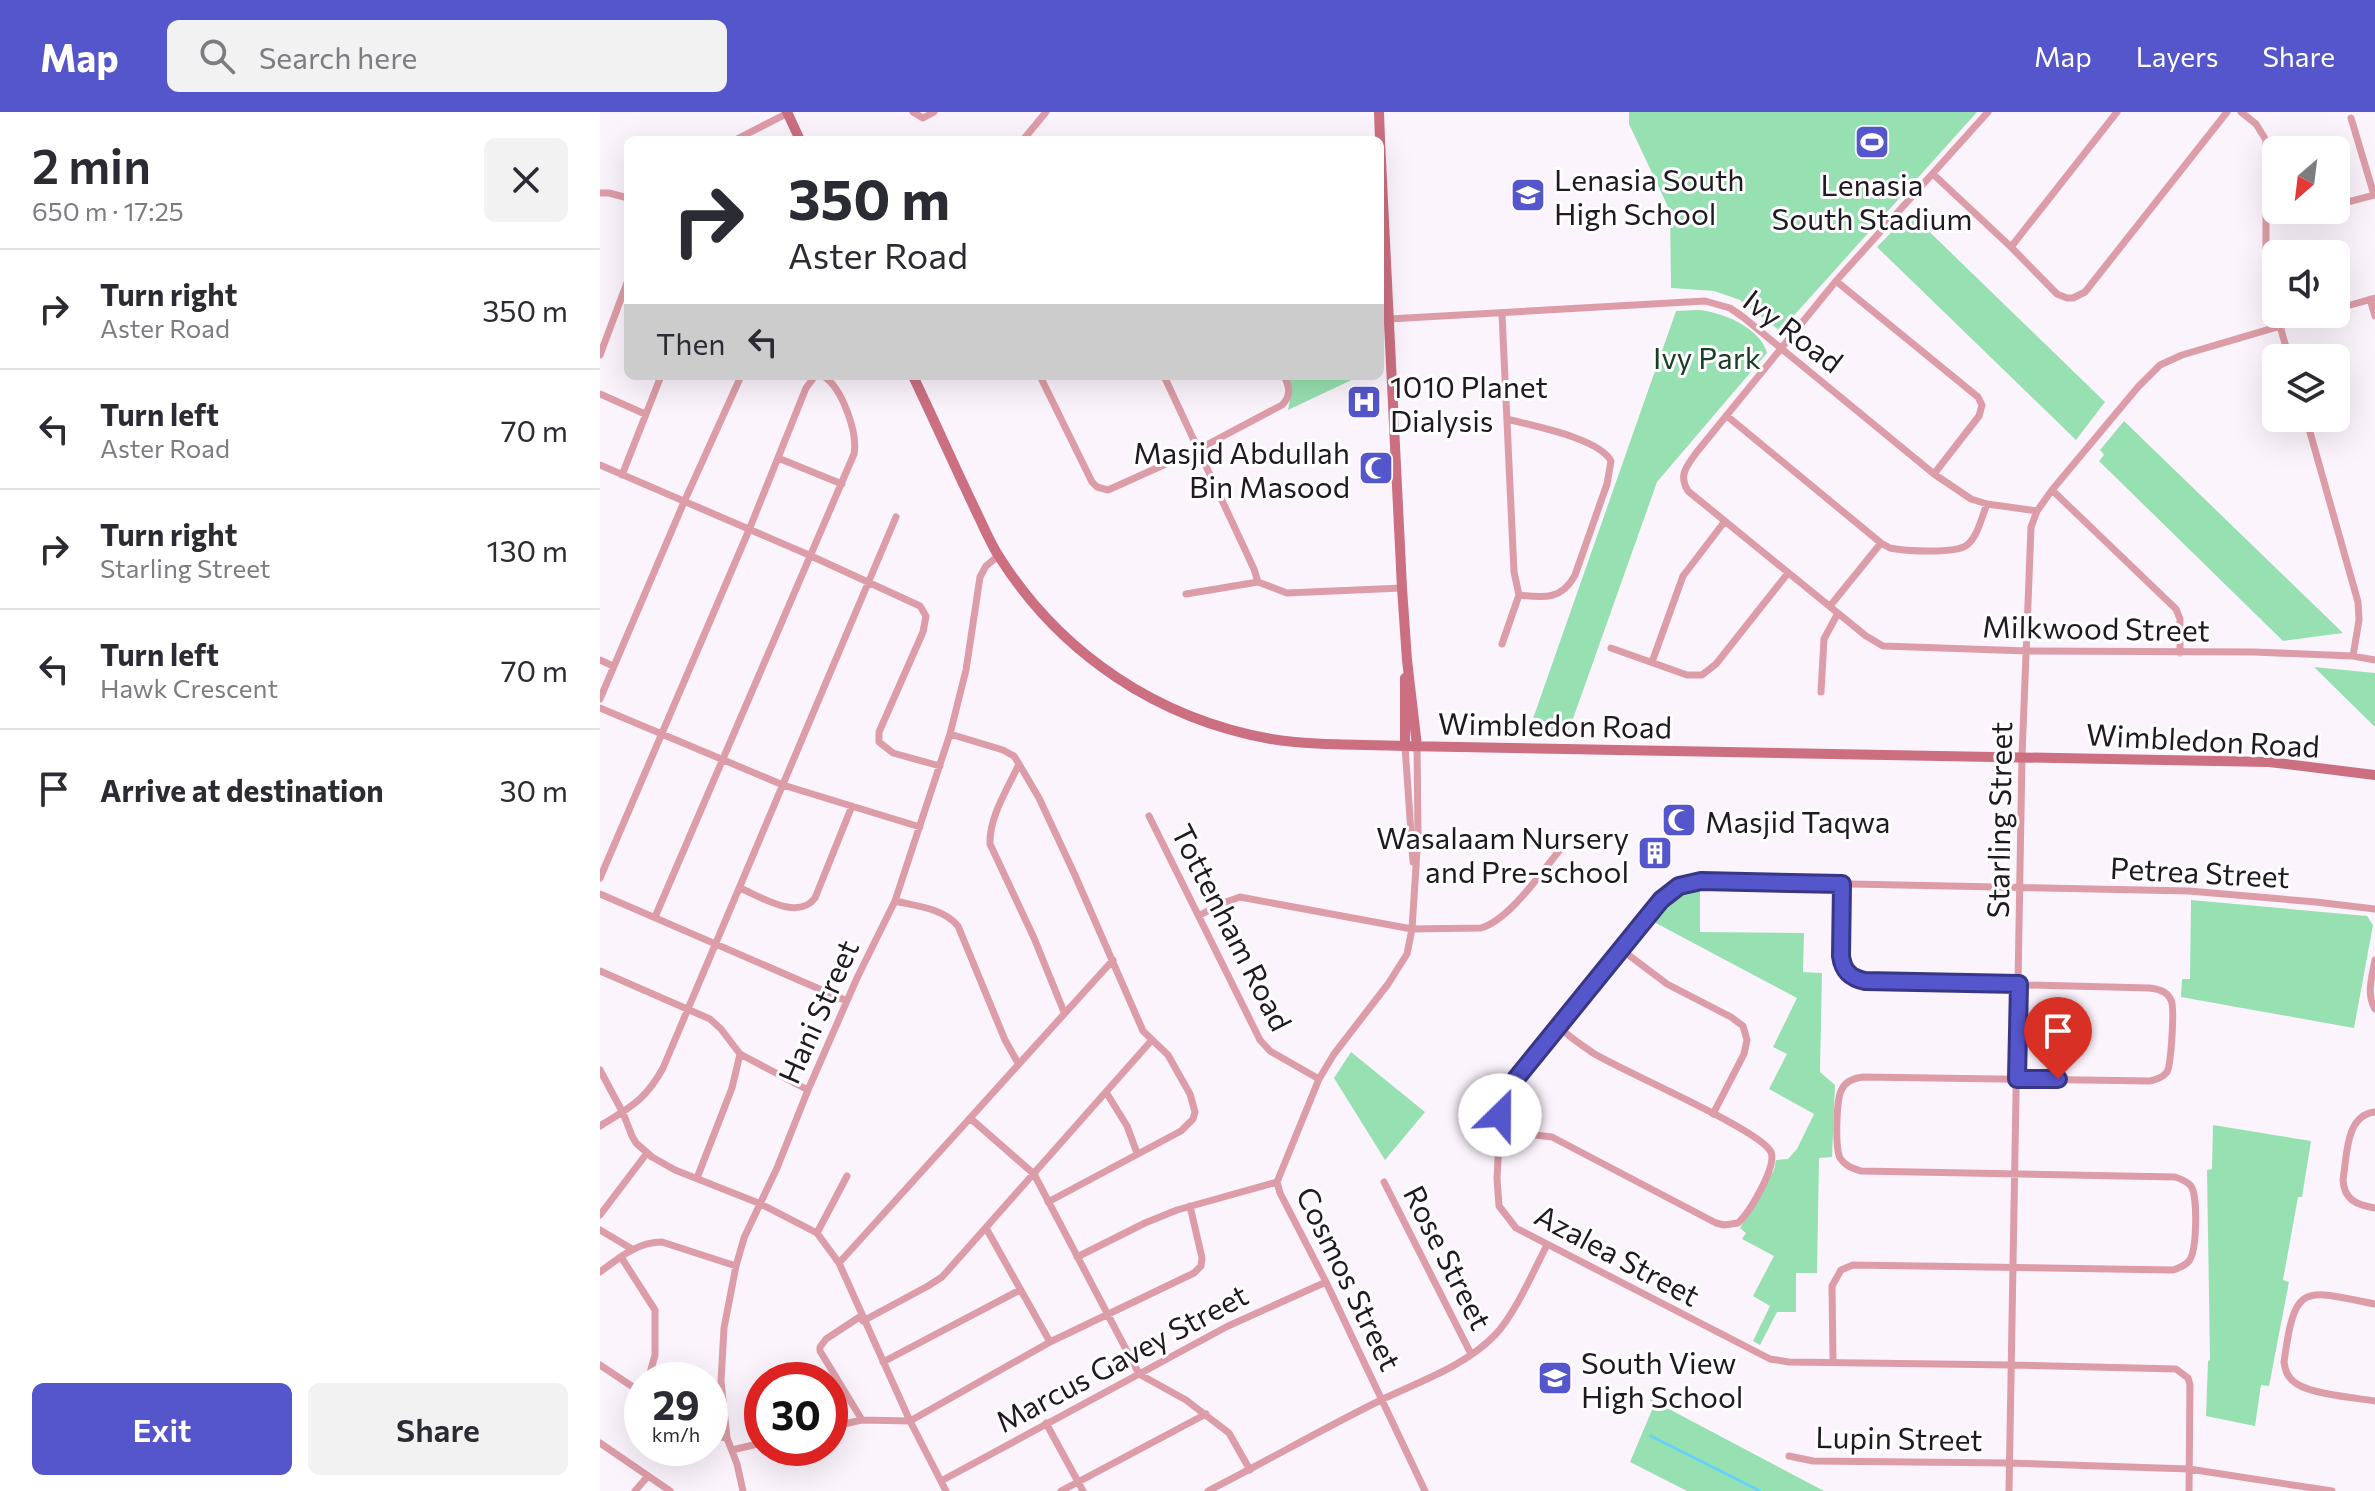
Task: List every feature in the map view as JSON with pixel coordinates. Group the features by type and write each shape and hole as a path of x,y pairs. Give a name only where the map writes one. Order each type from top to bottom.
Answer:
{"street":[{"path":"913,112 923,118 934,112"},
{"path":"1026,136 1045,112"},
{"path":"1379,112 1380,136"},
{"path":"1987,504 1970,542 1959,549 1897,549 1881,543 1727,416 1836,281 1988,112"},
{"path":"2011,247 2117,112"},
{"path":"1933,174 2057,294 2067,298 2080,296 2227,112"},
{"path":"2241,112 2256,124 2264,136"},
{"path":"743,136 788,113 798,136"},
{"path":"2350,201 2374,195 2351,118"},
{"path":"600,193 624,197"},
{"path":"1384,235 1407,660 1405,746"},
{"path":"1836,281 1978,397 1982,405 1979,416 1934,474"},
{"path":"600,355 624,292"},
{"path":"2350,305 2372,298 2375,316"},
{"name":"Ivy Road","path":"1389,319 1705,301 1730,308 1960,492 1987,504 2037,511"},
{"path":"1502,314 1514,572 1519,595 1502,644"},
{"name":"Starling Street","path":"2009,1491 2022,756 2030,537 2037,511 2052,490 2160,365 2182,355 2269,328"},
{"path":"622,475 659,380"},
{"path":"600,699 739,380"},
{"path":"600,878 812,380"},
{"path":"655,917 854,454 855,437 835,384 829,380"},
{"name":"Wimbledon Road","path":"915,380 998,556 1038,608 1074,645 1110,674 1155,701 1212,724 1294,742 2269,762 2375,775"},
{"path":"1042,380 1092,482 1108,490 1197,450 1282,405 1289,395 1286,380"},
{"path":"1166,380 1258,582"},
{"path":"600,394 645,414"},
{"name":"Milkwood Street","path":"1727,416 1687,466 1682,479 1688,491 1866,636 1883,646 2028,651 2254,652 2353,656 2375,660"},
{"path":"1507,419 1588,442 1603,450 1611,461 1607,484 1568,587 1557,595 1519,595"},
{"path":"2310,432 2358,602 2359,620 2353,656"},
{"path":"778,458 842,484"},
{"path":"600,465 870,582 914,602 924,610 923,632 879,732 879,742 893,753 940,766"},
{"path":"2052,490 2176,609 2180,619 2180,653"},
{"path":"600,1126 640,1101 658,1077 896,517"},
{"path":"1652,662 1683,576 1725,521"},
{"path":"1830,606 1881,543"},
{"name":"Hani Street","path":"721,1362 736,1266 744,1238 847,1001 895,901 950,734 966,670 980,577 986,566 998,556"},
{"path":"1611,648 1687,675 1708,672 1788,573"},
{"path":"1186,594 1258,582 1287,593 1402,588"},
{"path":"1821,692 1824,639 1838,613"},
{"path":"600,660 613,666"},
{"path":"1407,660 1417,746"},
{"path":"600,708 783,785 920,827"},
{"path":"950,734 1014,756 1039,798 1139,1022 1151,1041 1168,1055 1190,1094 1195,1112 1193,1119 1181,1131 1048,1202"},
{"name":"Cosmos Street","path":"1405,746 1415,872"},
{"name":"Cosmos Street","path":"1417,746 1418,835 1412,929 1403,963 1334,1054 1319,1079 1277,1182 1425,1491"},
{"path":"1019,764 998,811 990,844 1064,1012"},
{"path":"740,888 790,908 805,908 815,898 852,806"},
{"name":"Tottenham Road","path":"1149,816 1264,1047 1319,1079"},
{"path":"1200,915 1240,897 1412,929 1481,928 1492,925 1504,915 1559,851"},
{"name":"Azalea Street","path":"2021,887 1701,881 1686,883 1669,892 1508,1089 1501,1107 1499,1131 1499,1206 1516,1228 1761,1356 1789,1362 2170,1369 2182,1373 2190,1385 2189,1469"},
{"path":"1833,1362 1832,1286 1841,1270 1853,1265 2173,1270 2182,1267 2192,1256 2195,1208 2193,1189 2189,1183 2175,1177 1861,1171 1845,1164 1838,1154 1837,1145 1839,1095 1845,1084 1855,1078 2150,1081 2166,1073 2170,1061 2173,1006 2167,994 2157,989 1856,979 1845,971 1842,964 1842,884"},
{"name":"Petrea Street","path":"2021,887 2189,891 2375,909"},
{"path":"600,894 847,1001"},
{"path":"895,901 939,912 958,926 997,1023 1018,1063"},
{"path":"1622,950 1667,984 1743,1026 1747,1040 1744,1054 1713,1114"},
{"path":"839,1263 1113,960"},
{"path":"2375,960 2369,991 2375,1009"},
{"path":"600,971 716,1023 740,1054 808,1090"},
{"path":"1499,1131 1552,1137 1716,1223 1738,1223 1748,1211 1768,1175 1772,1159 1768,1148 1713,1114 1593,1053 1558,1027"},
{"path":"862,1420 820,1351 826,1339 935,1282 1151,1041"},
{"path":"697,1178 734,1080 740,1054"},
{"path":"600,1070 602,1080 623,1113 636,1143 647,1153 661,1163 761,1204 817,1233 839,1263 910,1421 946,1491"},
{"path":"1106,1092 1127,1126 1137,1153"},
{"path":"2375,1112 2362,1116 2352,1127 2343,1180 2343,1188 2349,1198 2363,1206 2375,1208"},
{"path":"970,1118 1034,1174 1139,1374 1173,1392 1229,1433 1250,1470"},
{"path":"600,1215 647,1153"},
{"path":"817,1233 847,1176"},
{"path":"1077,1257 1145,1223 1190,1206 1277,1182"},
{"name":"Rose Street","path":"1384,1182 1471,1354"},
{"path":"848,1423 862,1420 910,1421 1050,1342 1198,1270 1202,1258 1190,1206"},
{"path":"986,1228 1050,1342"},
{"path":"600,1230 632,1249"},
{"path":"600,1272 632,1249 646,1243 662,1242 736,1266"},
{"path":"1208,1491 1457,1364 1471,1354 1502,1327 1547,1245"},
{"path":"621,1257 655,1310 653,1362"},
{"name":"Marcus Gavey Street","path":"941,1481 1253,1313 1326,1282"},
{"path":"883,1362 1020,1290"},
{"path":"2375,1304 2320,1293 2304,1297 2296,1305 2284,1362 2289,1378 2302,1387 2375,1401"},
{"path":"600,1365 624,1381"},
{"path":"1061,1491 1206,1414"},
{"path":"1046,1423 1083,1491"},
{"name":"Hani Street","path":"728,1440 743,1491"},
{"path":"600,1443 670,1491"},
{"path":"732,1450 744,1447"},
{"name":"Lupin Street","path":"1789,1456 1813,1461 2010,1463"},
{"path":"2010,1463 2189,1469 2332,1491"},
{"path":"2189,1469 2189,1491"},
{"path":"635,1491 648,1476"}],"green space":[{"path":"1629,112 1977,112 1780,331 1740,300 1714,291 1671,288 1670,211 1629,124"},
{"path":"1910,213 2105,402 2076,440 1877,247"},
{"name":"Ivy Park","path":"1697,310 1739,322 1757,336 1767,353 1657,482 1569,730 1529,730 1676,311"},
{"path":"1289,380 1352,380 1288,410 1292,389"},
{"path":"2124,421 2343,633 2283,641 2099,461 2104,455 2100,450"},
{"path":"2314,667 2375,673 2375,727"},
{"path":"1700,886 1700,932 1804,933 1803,972 1822,973 1820,1072 1835,1085 1832,1157 1819,1158 1817,1273 1796,1273 1796,1312 1777,1312 1760,1345 1753,1341 1770,1306 1753,1296 1774,1256 1742,1239 1746,1233 1740,1228 1774,1170 1776,1160 1788,1159 1797,1149 1814,1114 1769,1089 1787,1054 1773,1047 1797,998 1652,921 1672,898 1684,890"},
{"path":"2191,900 2367,916 2373,925 2354,1028 2181,997 2182,979 2190,979"},
{"path":"1351,1052 1425,1112 1385,1160 1334,1078"},
{"path":"2213,1125 2311,1141 2283,1280 2289,1282 2269,1386 2261,1385 2255,1426 2206,1416 2210,1360 2207,1170 2212,1169"},
{"path":"1650,1399 1824,1491 1687,1491 1630,1462 1652,1410"}],"waterway":[{"path":"1651,1436 1760,1491"}],"place":[{"name":"Lenasia South Stadium","path":"1872,142"},
{"name":"Lenasia South High School","path":"1528,195"},
{"name":"1010 Planet Dialysis","path":"1364,402"},
{"name":"Masjid Abdullah Bin Masood","path":"1376,468"},
{"name":"Masjid Taqwa","path":"1679,820"},
{"name":"Wasalaam Nursery and Pre-school","path":"1655,853"},
{"name":"South View High School","path":"1555,1378"}],"route":[{"path":"1500,1115 1508,1089 1661,900 1679,886 1701,881 1842,884 1841,956 1845,971 1850,976 1865,981 2019,984 2017,1079 2058,1079"}]}
